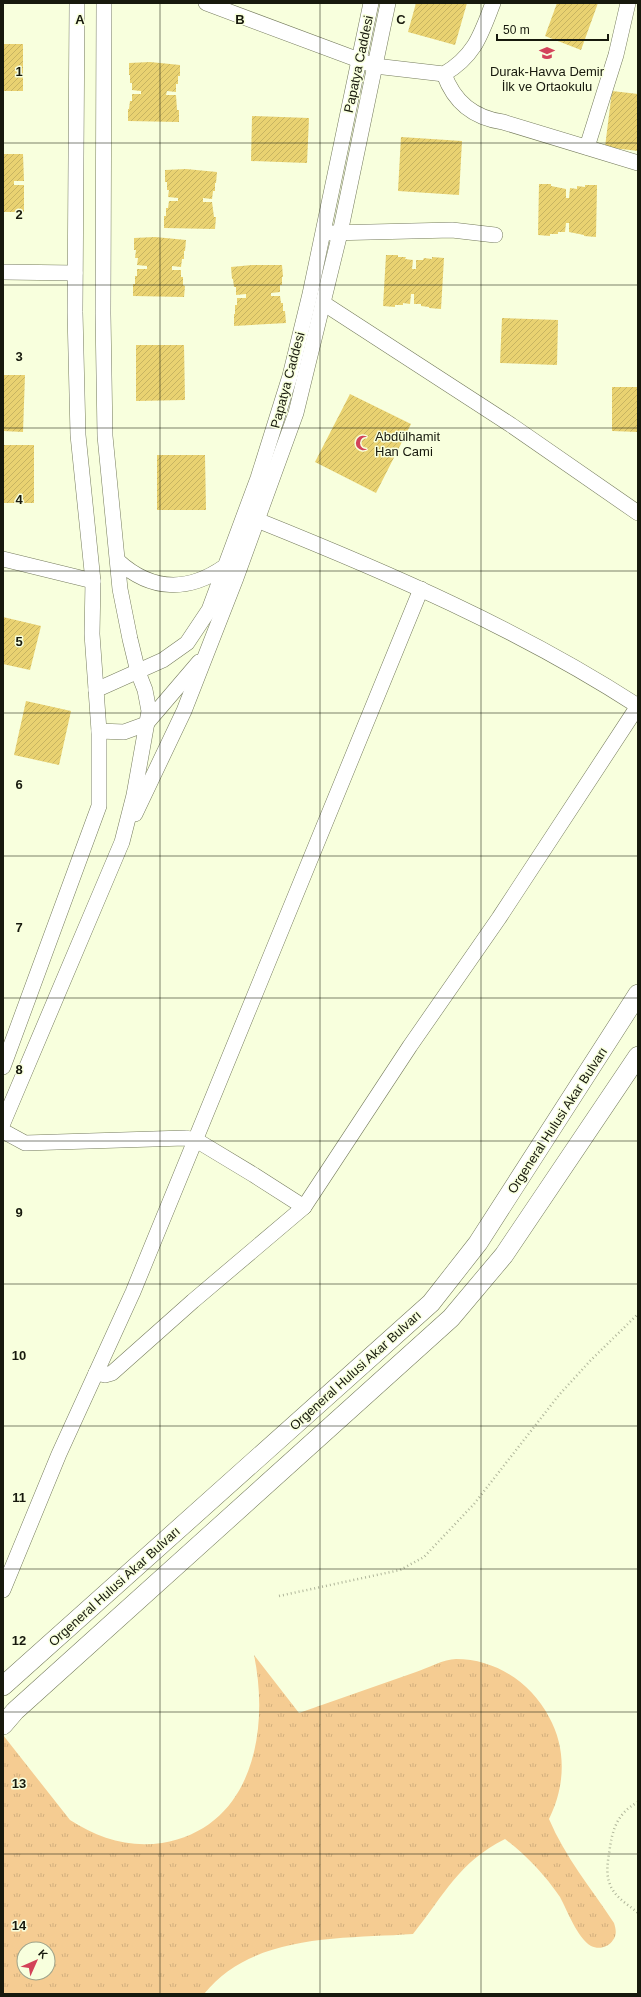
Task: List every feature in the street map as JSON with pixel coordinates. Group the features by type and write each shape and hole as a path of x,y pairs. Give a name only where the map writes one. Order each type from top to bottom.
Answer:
{"main road":[{"name":"Orgeneral Hulusi Akar Bulvarı","path":"3,1686 431,1303 478,1243 638,994"},
{"name":"Orgeneral Hulusi Akar Bulvarı","path":"3,1725 15,1711 451,1318 504,1255 638,1056"}],"street":[{"path":"3,1067 99,806 100,731 92,634 93,581 78,435 75,273 77,3"},
{"path":"3,1123 122,842 134,795 149,711 145,690 138,672 120,589 105,436 103,264 104,3"},
{"path":"206,3 375,66 444,74 464,60 474,47 493,3"},
{"name":"Papatya Caddesi","path":"96,690 163,660 187,643 208,610 275,427 290,376 323,232 371,3"},
{"name":"Papatya Caddesi","path":"122,842 174,734 207,653 296,413 340,233 388,3"},
{"path":"587,147 616,55 628,3"},
{"path":"444,74 453,93 464,105 476,114 489,120 638,162"},
{"path":"323,232 340,233 452,230 495,235"},
{"path":"3,272 75,273"},
{"path":"323,303 511,425 638,513"},
{"path":"96,1373 105,1375 112,1373 193,1301 304,1207 410,1046 499,918 638,706 592,676 535,644 421,589 344,555 257,520"},
{"path":"3,560 93,581"},
{"path":"118,561 128,569 150,581 176,585 202,580 224,567"},
{"path":"3,1590 59,1454 133,1292 421,589"},
{"path":"100,731 124,732 146,724 207,653"},
{"path":"3,1130 26,1143 185,1138 196,1140 254,1174 304,1207"}],"path":[{"path":"279,1596 400,1570 424,1557 474,1504 559,1395 590,1361 638,1314"},
{"path":"638,1802 625,1811 614,1825 611,1833 606,1870 608,1879 616,1894 638,1913"}],"green space":[{"path":"254,1655 299,1713 451,1659 471,1660 485,1663 511,1675 532,1694 541,1705 555,1729 559,1742 562,1768 558,1794 549,1819 555,1833 579,1872 614,1923 616,1932 613,1940 606,1946 600,1948 591,1946 586,1942 581,1937 560,1897 542,1873 505,1839 475,1858 453,1880 413,1934 329,1939 300,1943 273,1950 247,1960 224,1974 204,1994 3,1994 3,1735 70,1820 102,1837 125,1843 162,1843 192,1834 217,1818 235,1797 248,1772 256,1744 259,1715 258,1685"}],"building":[{"path":"416,3 467,3 455,45 408,32"},
{"path":"557,3 598,3 581,50 545,36"},
{"path":"3,44 23,44 23,91 3,91"},
{"path":"150,62 180,65 180,76 178,76 178,84 176,84 176,92 167,91 166,95 176,95 177,110 179,110 179,122 128,121 128,109 130,101 132,101 132,94 141,94 141,91 132,90 132,83 130,83 129,75 129,63"},
{"path":"612,91 638,94 638,151 605,147"},
{"path":"252,116 309,118 307,163 251,161"},
{"path":"401,137 462,141 459,195 398,191"},
{"path":"3,154 23,154 24,181 14,181 14,185 24,185 24,212 3,212"},
{"path":"186,169 217,172 215,191 213,191 212,199 203,198 203,202 212,202 214,217 216,217 215,229 164,228 164,216 166,216 166,208 168,208 169,201 178,201 178,198 168,197 169,190 167,190 167,182 165,182 165,170"},
{"path":"539,184 551,184 551,186 566,189 566,198 569,198 570,188 577,189 577,186 585,187 585,185 597,185 596,237 584,236 569,232 569,223 566,223 565,232 550,234 550,236 538,235"},
{"path":"155,237 186,240 184,259 182,259 181,267 172,266 172,270 181,270 183,285 185,286 184,297 133,296 133,284 135,284 137,269 147,269 147,266 137,265 138,258 135,258 136,250 134,250 134,238"},
{"path":"386,255 398,255 398,257 406,257 405,259 413,260 412,269 416,269 416,260 423,260 424,258 432,259 432,257 444,258 441,309 421,306 421,304 414,304 414,294 411,294 410,304 403,303 403,305 395,305 395,307 383,306"},
{"path":"282,265 283,277 282,285 280,285 280,292 271,293 271,296 280,296 281,303 283,303 283,311 285,311 286,323 234,326 234,314 235,305 237,305 237,298 246,298 246,294 236,295 236,287 234,287 232,279 231,267"},
{"path":"502,318 558,320 557,365 500,363"},
{"path":"136,345 184,345 185,400 136,401"},
{"path":"3,375 25,375 23,432 3,431"},
{"path":"612,387 638,387 638,432 612,431"},
{"name":"Abdülhamit Han Cami","path":"350,394 411,424 376,493 315,462"},
{"path":"3,445 34,445 34,503 3,503"},
{"path":"157,455 205,455 206,510 157,510"},
{"path":"3,617 41,626 30,670 3,664"},
{"path":"26,701 71,711 59,765 14,755"}],"place":[{"name":"Durak-Havva Demir İlk ve Ortaokulu","path":"547,53"},
{"name":"Abdülhamit Han Cami","path":"363,443"}]}
